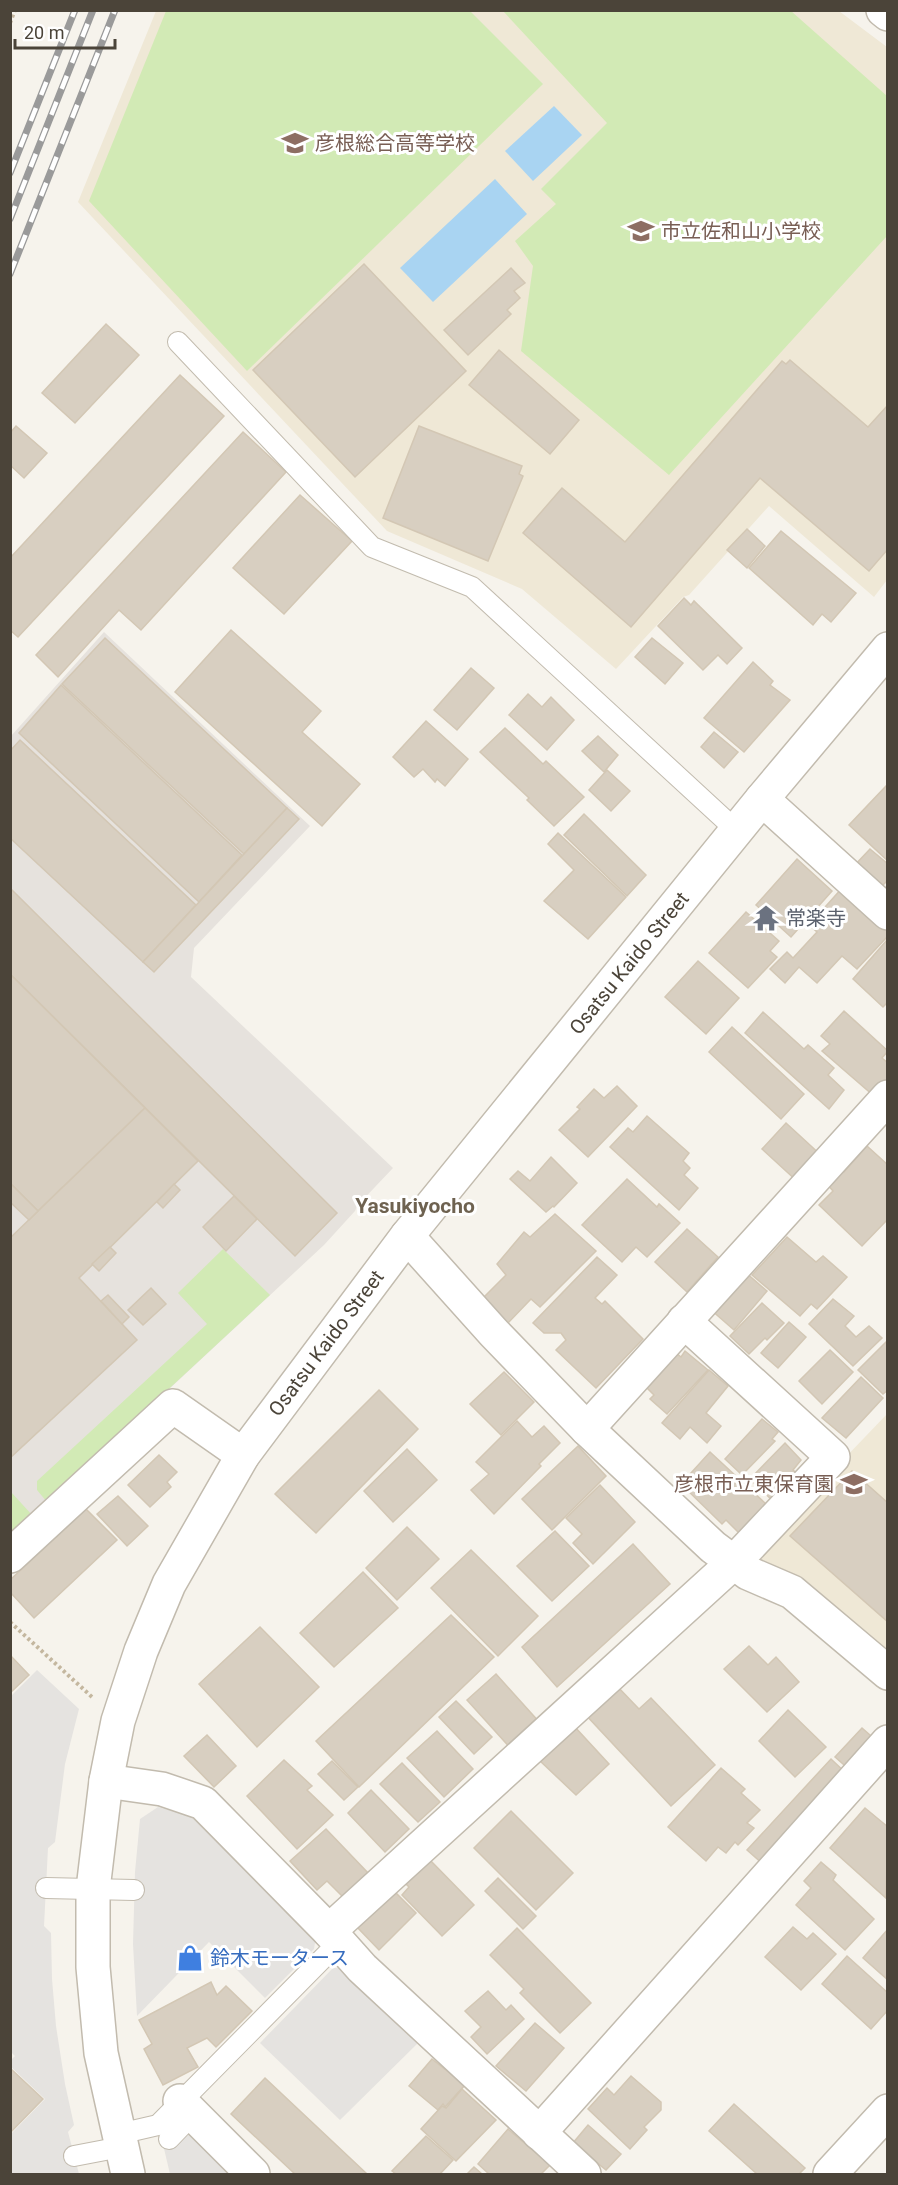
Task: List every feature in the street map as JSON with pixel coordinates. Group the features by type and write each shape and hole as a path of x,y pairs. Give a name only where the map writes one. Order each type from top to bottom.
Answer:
{"street":[{"path":"883,10 887,14"},
{"name":"Osatsu Kaido Street","path":"122,2152 100,2042 93,1967 93,1888 106,1781 118,1721 141,1651 169,1584 243,1455 407,1236 762,799 888,649"},
{"path":"762,799 883,901"},
{"path":"587,1429 888,1097"},
{"path":"407,1236 494,1333 587,1429 713,1547 748,1573 792,1592 888,1673"},
{"path":"334,1937 733,1563 833,1457 684,1321"},
{"path":"10,1556 173,1406 243,1455"},
{"path":"539,2133 888,1742"},
{"path":"106,1781 162,1789 203,1803 223,1833 334,1937 362,1968 584,2175"},
{"path":"187,2108 253,2175"},
{"path":"830,2175 888,2111"}],"lane":[{"path":"178,342 372,547 472,587 737,831"},
{"path":"46,1888 134,1890"},
{"path":"170,2139 187,2108 282,2009 296,1977 334,1937"},
{"path":"74,2156 122,2152 158,2125 187,2108"}],"path":[{"path":"10,23 15,10"},
{"path":"10,1622 92,1697"}],"shaded area":[{"name":"市立佐和山小学校","path":"156,11 839,11 887,47 887,580 874,597 769,506 689,595 683,597 616,669 522,589 387,531 78,202"},
{"path":"104,632 310,826 194,948 191,977 393,1168 324,1245 11,1536 11,736"},
{"name":"彦根市立東保育園","path":"887,1414 887,1651 808,1582 752,1555"},
{"path":"37,1670 79,1709 65,1764 55,1842 48,1848 44,1926 51,1933 56,2026 74,2125 68,2132 79,2174 11,2174 10,2135 45,2099 10,2066 15,2056 10,2051 11,1696"},
{"path":"158,1807 190,1816 210,1831 317,1931 314,1949 265,1998 209,1942 137,2016 133,1944 135,1872 140,1819"},
{"path":"333,1968 346,1968 421,2040 340,2120 260,2043"},
{"path":"181,2114 240,2174 170,2174 161,2136"}],"green space":[{"name":"彦根総合高等学校","path":"166,11 470,11 543,84 247,371 89,201"},
{"path":"503,11 791,11 887,96 887,236 669,475 521,351 533,266 515,241 556,204 541,189 607,123"},
{"path":"223,1249 270,1295 47,1502 37,1490 37,1481 207,1324 178,1293"},
{"path":"11,1492 33,1516 11,1536"}],"water":[{"path":"554,106 582,135 533,181 505,151"},
{"path":"495,179 527,214 433,302 400,268"}],"building":[{"path":"364,264 466,371 355,477 253,370"},
{"path":"511,268 525,283 514,291 520,298 507,310 511,314 468,355 444,330"},
{"path":"106,324 139,355 75,423 42,393"},
{"path":"499,350 579,420 550,454 469,385"},
{"path":"790,360 868,427 888,405 888,549 869,571 760,478 631,627 523,533 562,488 625,542 782,361 786,364"},
{"path":"180,375 224,416 18,637 10,630 10,558"},
{"path":"16,426 47,453 24,478 10,465 10,433"},
{"path":"419,426 522,466 519,474 523,476 488,561 383,518"},
{"path":"243,432 286,472 141,630 119,610 58,677 36,655"},
{"path":"300,495 352,541 284,614 233,568"},
{"path":"747,529 765,546 747,568 727,550"},
{"path":"781,531 856,593 831,622 822,614 813,625 749,568"},
{"path":"684,598 691,605 694,601 742,648 727,664 718,655 703,670 658,626"},
{"path":"231,630 321,711 302,732 360,784 322,826 175,692"},
{"path":"105,638 287,808 244,854 62,684"},
{"path":"652,638 683,663 665,684 635,657"},
{"path":"753,662 773,681 770,685 790,700 744,752 704,718"},
{"path":"471,668 494,688 457,730 434,710"},
{"path":"61,685 242,855 199,902 19,733"},
{"path":"528,694 542,707 551,697 574,720 547,750 509,715"},
{"path":"426,721 468,759 445,786 437,779 435,782 423,769 414,777 393,757"},
{"path":"505,728 543,764 546,761 584,797 554,826 527,800 529,798 480,752"},
{"path":"714,732 738,752 724,768 701,747"},
{"path":"598,736 618,755 604,772 582,751"},
{"path":"20,740 196,905 143,962 10,838 10,751"},
{"path":"607,770 630,791 611,811 589,790"},
{"path":"888,784 888,861 849,825"},
{"path":"287,808 299,819 154,972 143,962"},
{"path":"584,814 646,875 627,896 564,835"},
{"path":"558,833 626,897 588,939 544,901 574,870 548,844"},
{"path":"870,849 888,864 888,880 878,890 853,867"},
{"path":"797,859 832,891 791,937 756,905"},
{"path":"843,887 888,921 888,936 857,969 842,956 817,983 799,967 785,983 770,969 787,952 793,958 817,932 809,925"},
{"path":"10,888 337,1213 295,1256 10,974"},
{"path":"746,912 779,941 770,951 777,957 748,988 709,953"},
{"path":"887,940 888,1002 883,1007 853,979"},
{"path":"698,961 739,998 706,1034 665,997"},
{"path":"10,974 145,1108 38,1211 10,1183"},
{"path":"844,1011 888,1051 882,1058 888,1063 888,1082 874,1096 822,1051 830,1044 821,1036"},
{"path":"763,1012 804,1049 808,1045 834,1068 828,1075 844,1090 829,1109 745,1033"},
{"path":"732,1027 804,1094 781,1119 709,1052"},
{"path":"617,1086 637,1106 588,1157 559,1130 580,1109 577,1107 594,1089 604,1098"},
{"path":"145,1108 198,1161 79,1278 137,1340 10,1458 10,1238"},
{"path":"647,1116 689,1153 683,1161 690,1168 684,1175 698,1188 679,1210 610,1147 628,1128 633,1132"},
{"path":"786,1123 823,1157 799,1183 762,1149"},
{"path":"867,1146 888,1165 888,1219 862,1246 819,1205 833,1191 827,1184 841,1169 844,1172"},
{"path":"551,1157 577,1183 554,1207 546,1212 510,1179 518,1171 530,1181"},
{"path":"627,1179 657,1207 659,1204 680,1223 647,1257 636,1247 622,1262 582,1225"},
{"path":"10,1183 38,1211 29,1220 10,1202"},
{"path":"174,1184 180,1190 163,1208 157,1202"},
{"path":"234,1196 257,1219 226,1251 203,1227"},
{"path":"555,1214 596,1251 540,1307 531,1299 508,1323 483,1298 506,1275 497,1264 524,1232 530,1237"},
{"path":"687,1229 718,1257 687,1292 655,1262"},
{"path":"787,1237 816,1262 823,1256 847,1277 817,1309 811,1304 800,1316 752,1275"},
{"path":"110,1247 116,1253 99,1271 92,1264"},
{"path":"597,1257 617,1275 595,1298 602,1304 605,1301 643,1339 596,1388 556,1350 566,1340 561,1333 544,1333 533,1323"},
{"path":"744,1271 767,1291 734,1330 710,1309"},
{"path":"151,1288 166,1304 143,1325 128,1310"},
{"path":"108,1295 129,1317 122,1324 101,1301"},
{"path":"833,1299 854,1316 845,1326 856,1337 869,1326 882,1338 853,1366 809,1324"},
{"path":"762,1303 784,1323 749,1354 730,1336"},
{"path":"789,1322 806,1337 778,1368 761,1353"},
{"path":"888,1340 888,1390 883,1394 858,1370"},
{"path":"830,1350 853,1372 822,1404 799,1381"},
{"path":"685,1351 708,1370 667,1414 650,1399 654,1395 646,1387 676,1353 681,1357"},
{"path":"709,1370 728,1386 706,1413 721,1426 707,1443 690,1427 680,1439 662,1423"},
{"path":"504,1372 534,1402 501,1435 470,1404"},
{"path":"861,1377 883,1398 846,1438 822,1418"},
{"path":"379,1390 418,1429 316,1533 275,1494"},
{"path":"762,1419 778,1432 772,1439 775,1441 742,1475 725,1459"},
{"path":"517,1421 532,1437 544,1426 560,1443 494,1514 471,1490 489,1474 476,1462"},
{"path":"785,1443 801,1460 793,1470 801,1477 776,1504 750,1479"},
{"path":"578,1446 606,1476 552,1530 522,1499"},
{"path":"407,1449 437,1480 393,1522 364,1491"},
{"path":"710,1452 766,1504 739,1533 726,1520 722,1524 681,1484"},
{"path":"159,1455 177,1472 167,1482 171,1487 150,1507 128,1485"},
{"path":"852,1471 888,1503 888,1622 790,1536"},
{"path":"600,1485 635,1522 593,1564 573,1543 582,1534 566,1518"},
{"path":"118,1496 148,1526 127,1546 97,1514"},
{"path":"86,1509 117,1540 34,1618 10,1592 10,1580"},
{"path":"407,1527 439,1559 397,1600 366,1568"},
{"path":"555,1531 589,1566 552,1601 517,1566"},
{"path":"633,1544 670,1584 557,1687 522,1647"},
{"path":"471,1550 538,1616 498,1656 431,1588"},
{"path":"363,1572 398,1608 334,1667 300,1633"},
{"path":"451,1615 494,1657 359,1787 316,1741"},
{"path":"260,1627 319,1687 257,1747 199,1684"},
{"path":"749,1646 768,1665 776,1657 799,1682 767,1712 724,1669"},
{"path":"10,1655 29,1675 10,1693"},
{"path":"496,1674 541,1724 513,1751 467,1700"},
{"path":"616,1685 639,1709 651,1698 715,1765 671,1806 584,1713"},
{"path":"456,1701 492,1737 474,1754 439,1717"},
{"path":"788,1710 826,1747 795,1777 759,1741"},
{"path":"574,1726 609,1764 576,1795 538,1759"},
{"path":"862,1728 878,1742 851,1771 835,1757"},
{"path":"437,1731 473,1769 444,1797 407,1758"},
{"path":"207,1735 236,1766 214,1787 184,1756"},
{"path":"831,1759 848,1775 765,1866 747,1850"},
{"path":"284,1760 312,1786 307,1790 333,1815 297,1849 247,1796"},
{"path":"332,1761 358,1787 344,1800 318,1774"},
{"path":"402,1763 440,1802 418,1822 380,1784"},
{"path":"721,1768 745,1789 741,1793 760,1810 747,1823 754,1828 738,1845 735,1842 726,1853 718,1847 706,1861 668,1827"},
{"path":"371,1790 409,1829 385,1852 348,1813"},
{"path":"865,1808 888,1827 886,1898 830,1848"},
{"path":"511,1811 573,1873 536,1910 474,1848"},
{"path":"326,1829 370,1875 344,1898 327,1881 317,1890 290,1861"},
{"path":"430,1860 474,1905 442,1936 402,1895 409,1887 405,1883"},
{"path":"821,1862 836,1875 833,1880 874,1919 845,1950 796,1905 811,1888 804,1881"},
{"path":"498,1878 536,1916 523,1929 485,1891"},
{"path":"393,1890 416,1913 379,1950 356,1926"},
{"path":"793,1927 807,1939 813,1933 836,1954 801,1990 765,1957"},
{"path":"517,1928 591,2003 560,2033 520,1993 524,1989 490,1955"},
{"path":"888,1929 888,1980 863,1958"},
{"path":"847,1956 888,1993 888,2010 871,2029 822,1984"},
{"path":"211,1982 217,1995 226,1986 252,2011 216,2047 207,2038 187,2048 198,2067 163,2085 144,2049 152,2044 139,2020"},
{"path":"488,1991 506,2010 511,2005 524,2019 487,2054 471,2037 481,2027 465,2011"},
{"path":"535,2023 564,2048 526,2091 496,2066"},
{"path":"432,2059 465,2085 445,2107 443,2104 438,2110 409,2086"},
{"path":"10,2068 43,2099 10,2133"},
{"path":"631,2076 661,2102 661,2110 644,2127 647,2130 630,2149 588,2109 607,2088 614,2095"},
{"path":"265,2078 367,2174 295,2174 231,2114"},
{"path":"462,2089 496,2120 456,2161 421,2129 442,2106 446,2108"},
{"path":"734,2104 805,2168 799,2174 757,2174 709,2131"},
{"path":"588,2125 621,2154 606,2170 573,2143"},
{"path":"508,2129 550,2165 541,2174 489,2174 478,2164"},
{"path":"426,2136 453,2160 440,2174 396,2174 392,2171"},
{"path":"474,2167 482,2174 467,2174"}],"railway":[{"path":"10,173 75,10"},
{"path":"10,219 93,10"},
{"path":"10,274 115,10"}],"place":[{"name":"彦根総合高等学校","path":"295,143"},
{"name":"市立佐和山小学校","path":"641,231"},
{"name":"常楽寺","path":"766,918"},
{"name":"彦根市立東保育園","path":"854,1484"},
{"name":"鈴木モータース","path":"190,1958"}],"district":[{"name":"Yasukiyocho","path":"415,1206"}]}
